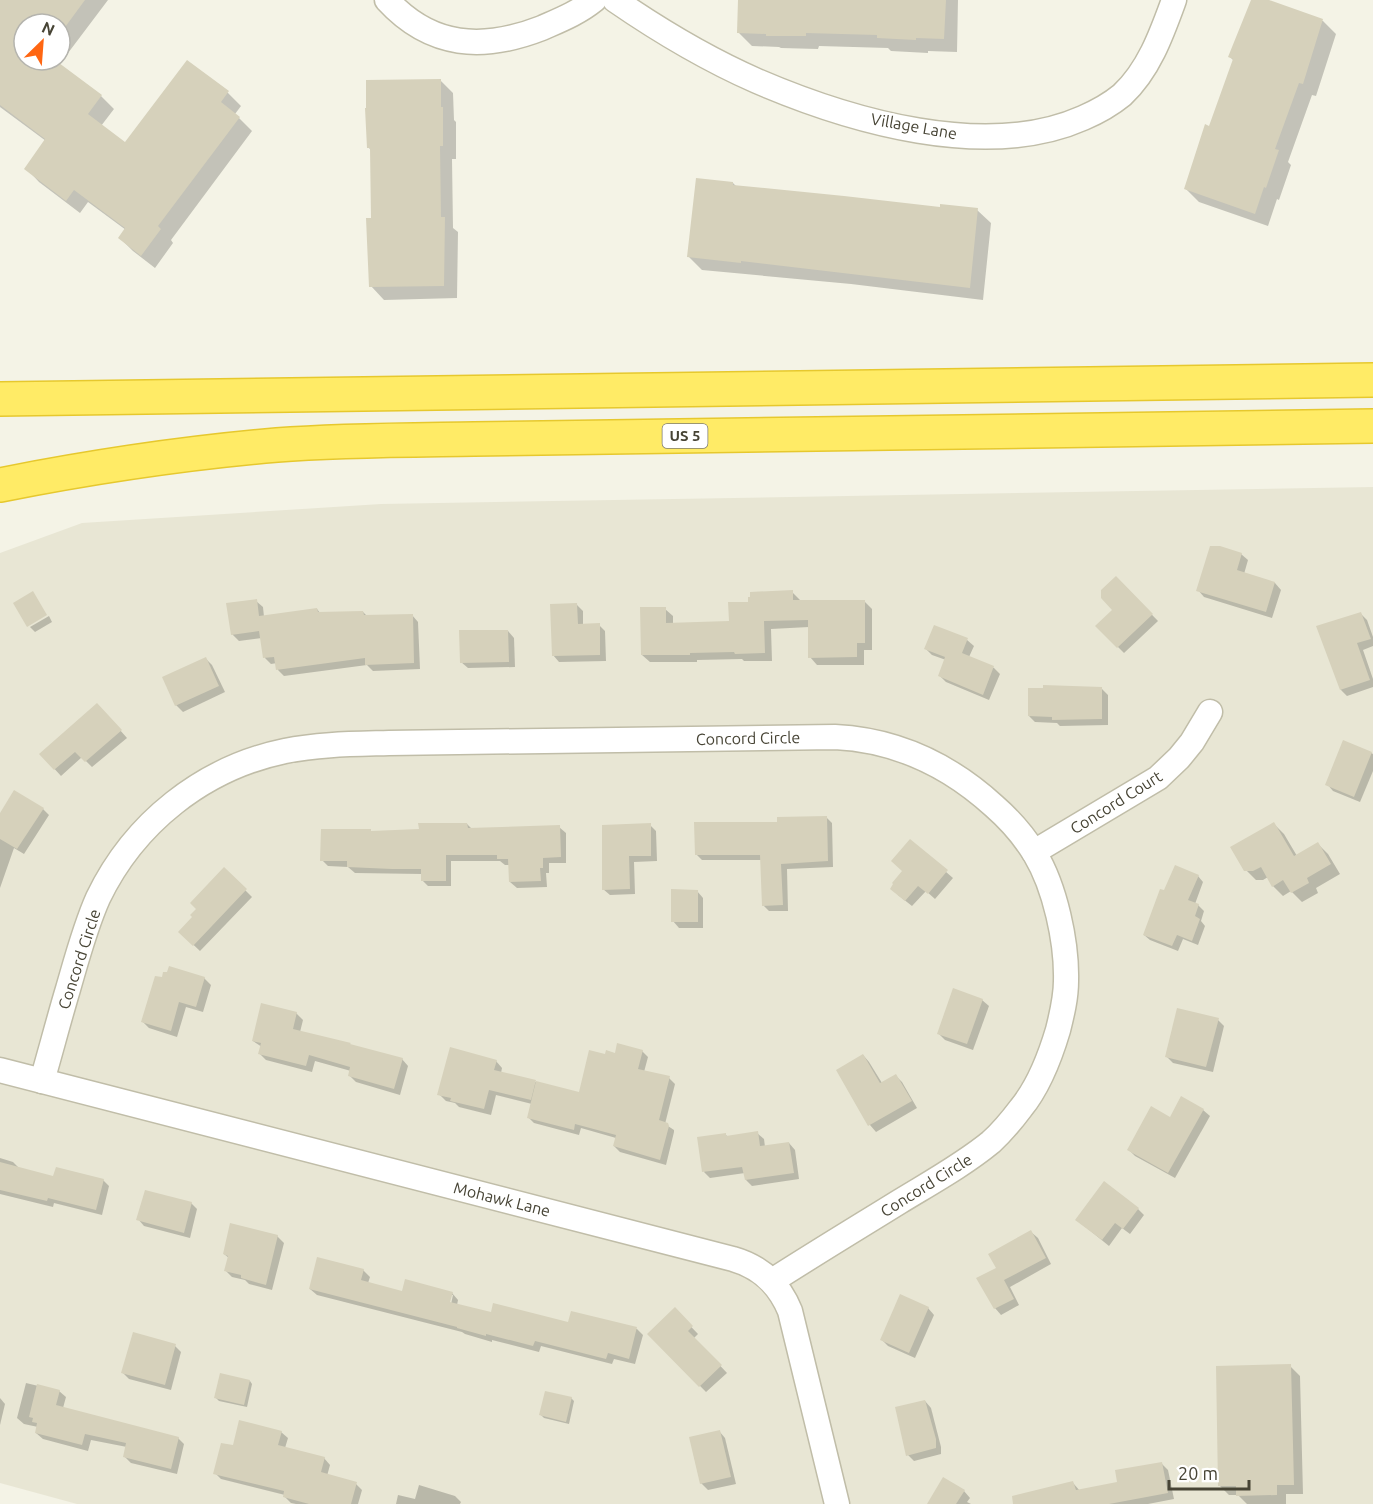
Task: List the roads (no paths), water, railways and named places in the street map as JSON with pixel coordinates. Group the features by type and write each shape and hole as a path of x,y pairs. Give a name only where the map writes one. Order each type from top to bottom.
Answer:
{"highway":[{"path":"0,399 1373,380"},
{"name":"US 5","path":"0,484 181,456 325,442 1373,426"}],"street":[{"path":"387,0 412,22 435,35 450,40 480,43 511,39 533,31 574,14 594,0"},
{"name":"Village Lane","path":"615,0 673,38 757,81 795,96 844,112 915,129 985,136 1011,136 1049,130 1089,115 1115,100 1129,88 1148,62 1174,0"},
{"name":"Concord Court","path":"1034,852 1158,778 1192,742 1210,712"},
{"name":"Concord Circle","path":"42,1081 78,951 107,881 133,843 160,813 192,789 250,762 285,751 338,745 389,743 835,737 892,746 934,762 952,773 972,787 1026,839 1048,881 1057,911 1063,940 1066,982 1064,1001 1055,1040 1035,1086 1023,1106 990,1142 973,1155 772,1281"},
{"name":"Mohawk Lane","path":"0,1070 733,1259 756,1268 772,1281 787,1303 795,1326 837,1504"}]}
